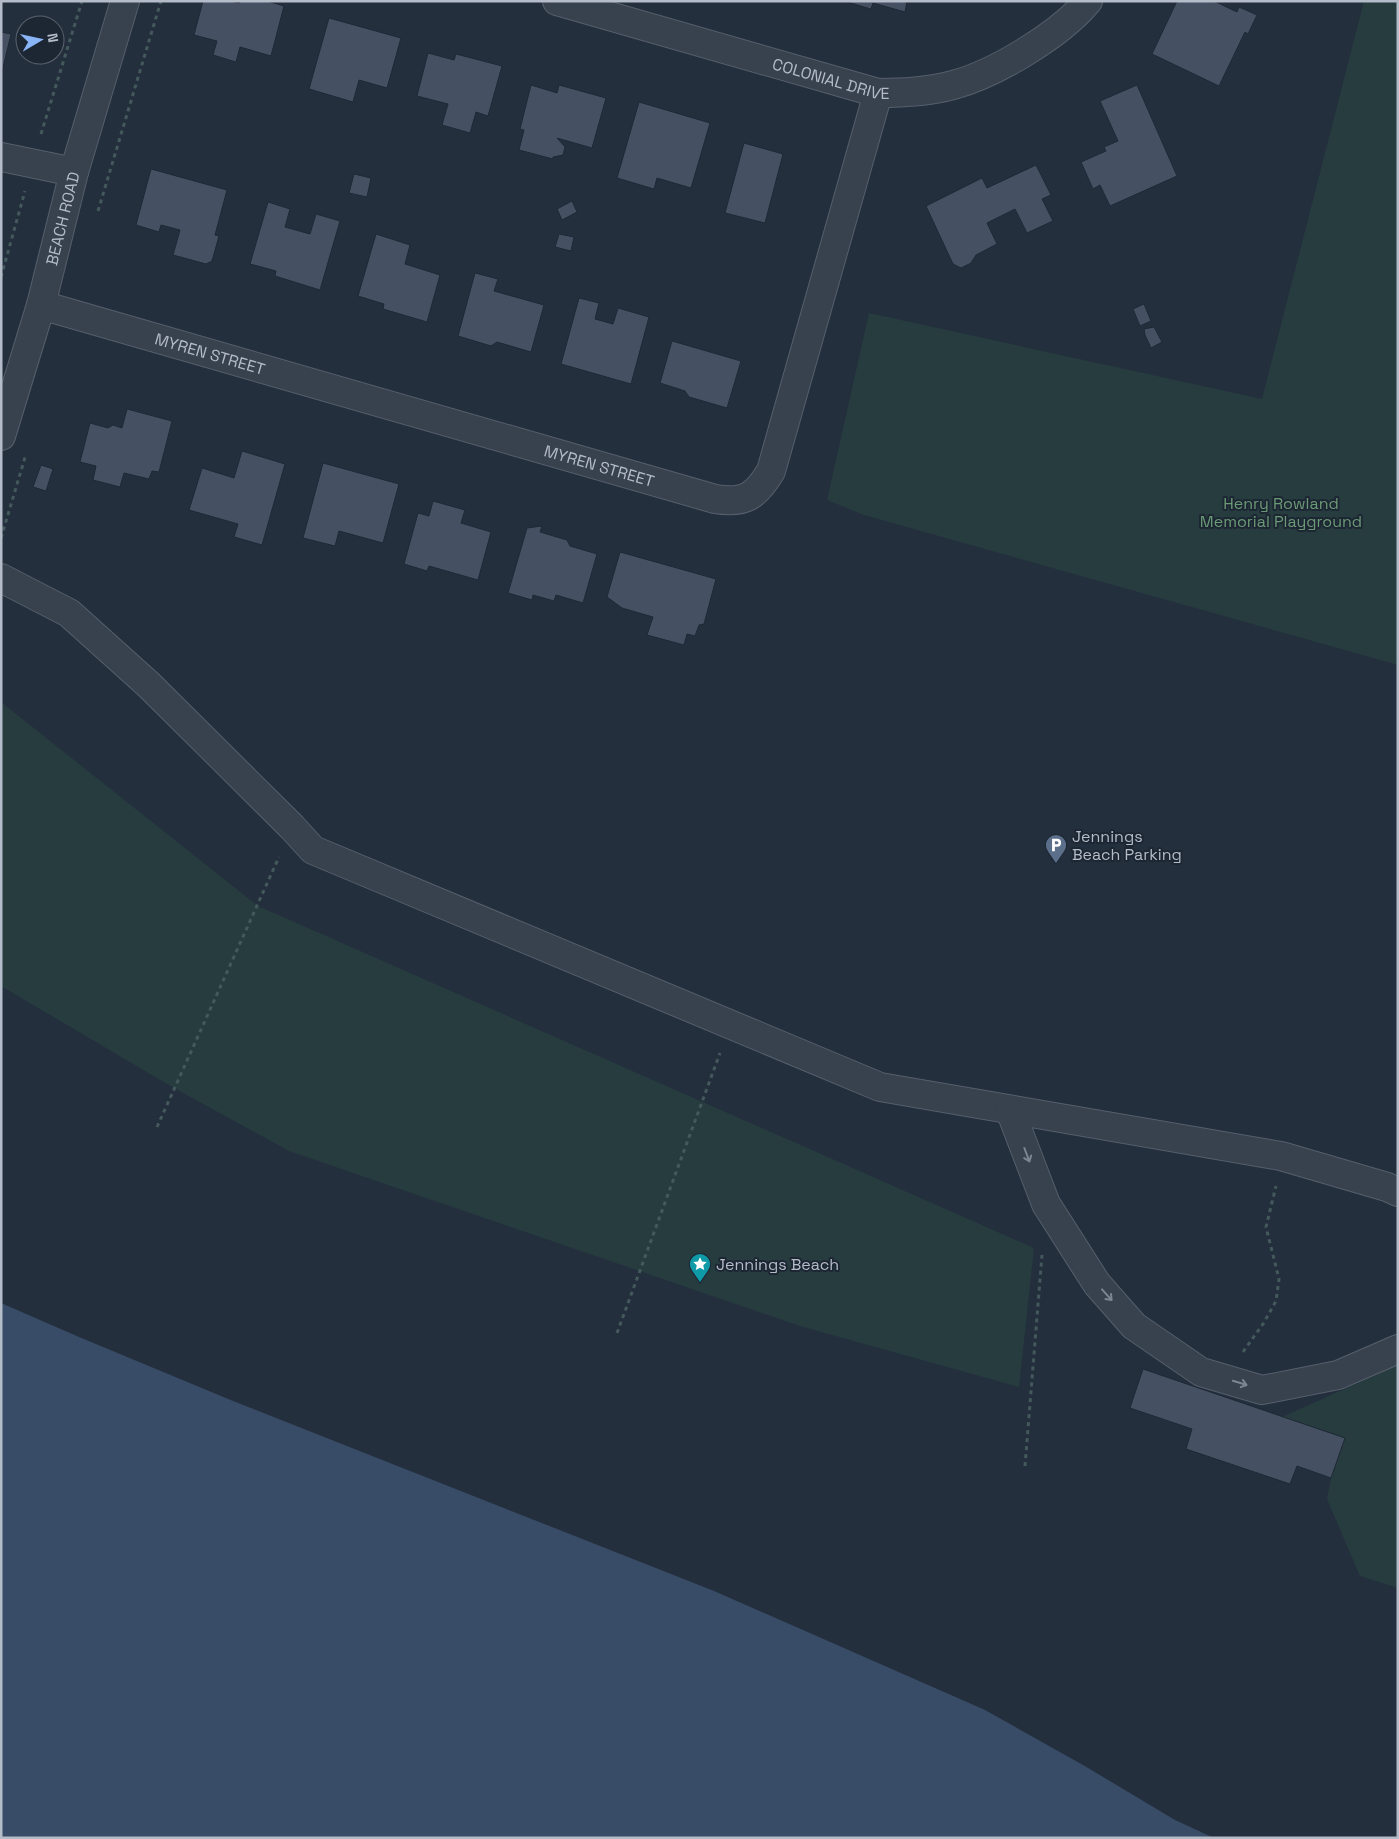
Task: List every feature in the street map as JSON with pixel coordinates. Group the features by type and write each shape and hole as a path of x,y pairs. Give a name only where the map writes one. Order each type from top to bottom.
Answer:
{"street":[{"name":"BEACH ROAD","path":"1,436 41,305 74,172 125,1"},
{"name":"COLONIAL DRIVE","path":"557,1 878,93 914,93 954,85 988,72 1060,30 1088,1"},
{"name":"MYREN STREET","path":"41,305 715,499 741,500 752,496 762,486 771,471 878,93"},
{"path":"1,157 74,172"},
{"path":"1,578 69,613 149,685 313,850 880,1087 1286,1158 1398,1192"},
{"path":"1010,1110 1046,1204 1097,1284 1134,1326 1201,1372 1262,1390 1338,1375 1398,1349"}],"path":[{"path":"156,1127 292,827"},
{"path":"617,1333 731,1025"},
{"path":"1231,1380 1234,1367 1276,1301 1279,1279 1266,1227 1273,1197 1286,1158"},
{"path":"1025,1466 1042,1253"}],"green space":[{"name":"Henry Rowland Memorial Playground","path":"1364,1 1398,1 1398,665 864,515 827,500 869,313 1262,399"},
{"path":"1,702 258,906 1034,1248 1019,1387 800,1326 289,1151 167,1084 1,986"},
{"path":"1398,1365 1398,1588 1360,1576 1327,1499 1331,1478 1345,1438 1282,1417"}],"water":[{"path":"1,1303 233,1401 714,1591 985,1710 1083,1765 1175,1820 1214,1838 1,1838"}],"building":[{"path":"203,1 231,1 239,3 240,1 267,1 284,6 271,56 240,47 236,62 213,55 217,41 194,35"},
{"path":"844,1 907,1 905,12 873,3 871,9"},
{"path":"1177,1 1214,1 1237,12 1239,7 1257,15 1248,34 1245,32 1219,86 1152,54"},
{"path":"329,18 401,38 387,88 359,80 353,102 309,89"},
{"path":"1,32 11,34 2,72 1,71"},
{"path":"428,53 454,60 456,54 502,66 488,116 476,112 470,133 442,125 448,104 417,96"},
{"path":"531,85 557,93 559,85 606,98 592,148 557,138 565,147 563,155 553,157 553,159 519,150 524,130 520,129"},
{"path":"1137,85 1177,176 1110,206 1100,185 1093,189 1081,162 1106,151 1104,147 1118,141 1100,101"},
{"path":"639,102 710,123 691,188 657,178 654,189 617,178"},
{"path":"744,143 783,154 765,223 725,213"},
{"path":"1036,165 1051,195 1042,199 1053,221 1027,233 1015,209 987,223 997,244 976,255 971,263 961,268 953,264 926,206 982,178 987,188"},
{"path":"151,169 227,190 215,235 219,236 212,261 206,264 173,255 180,230 161,225 159,232 136,225"},
{"path":"354,174 371,178 367,197 349,193"},
{"path":"572,201 577,212 562,220 557,209"},
{"path":"268,202 290,209 285,227 310,234 316,214 340,221 320,290 275,276 276,271 250,264"},
{"path":"376,234 410,245 405,264 440,275 427,322 383,309 384,304 358,296"},
{"path":"559,234 574,237 571,251 555,247"},
{"path":"475,273 498,279 494,291 544,305 531,352 497,342 491,346 458,336"},
{"path":"579,298 599,303 595,319 613,324 618,308 649,317 631,384 561,364"},
{"path":"1144,304 1151,321 1140,326 1133,309"},
{"path":"1154,327 1162,342 1151,348 1144,329"},
{"path":"672,341 741,361 727,408 689,397 685,391 660,383"},
{"path":"127,409 172,421 159,472 152,471 149,479 124,473 120,487 93,480 96,466 80,462 90,423 108,428 113,425 122,428"},
{"path":"242,451 285,464 262,545 234,537 238,524 189,510 202,468 234,478"},
{"path":"323,463 399,484 383,543 339,531 335,546 303,538"},
{"path":"41,465 53,469 46,491 33,487"},
{"path":"433,501 465,510 461,523 491,532 478,580 429,566 427,571 404,564 418,513 429,516"},
{"path":"542,526 540,532 567,540 570,546 597,554 583,603 556,595 554,601 533,595 532,600 508,593 527,528"},
{"path":"620,552 716,579 704,624 699,625 695,636 687,634 684,645 647,635 653,617 622,608 607,597"},
{"path":"1143,1369 1345,1438 1331,1478 1297,1466 1290,1484 1186,1449 1192,1429 1130,1408"}],"place":[{"name":"Jennings Beach Parking","path":"1056,864"},
{"name":"Jennings Beach","path":"700,1283"}]}
